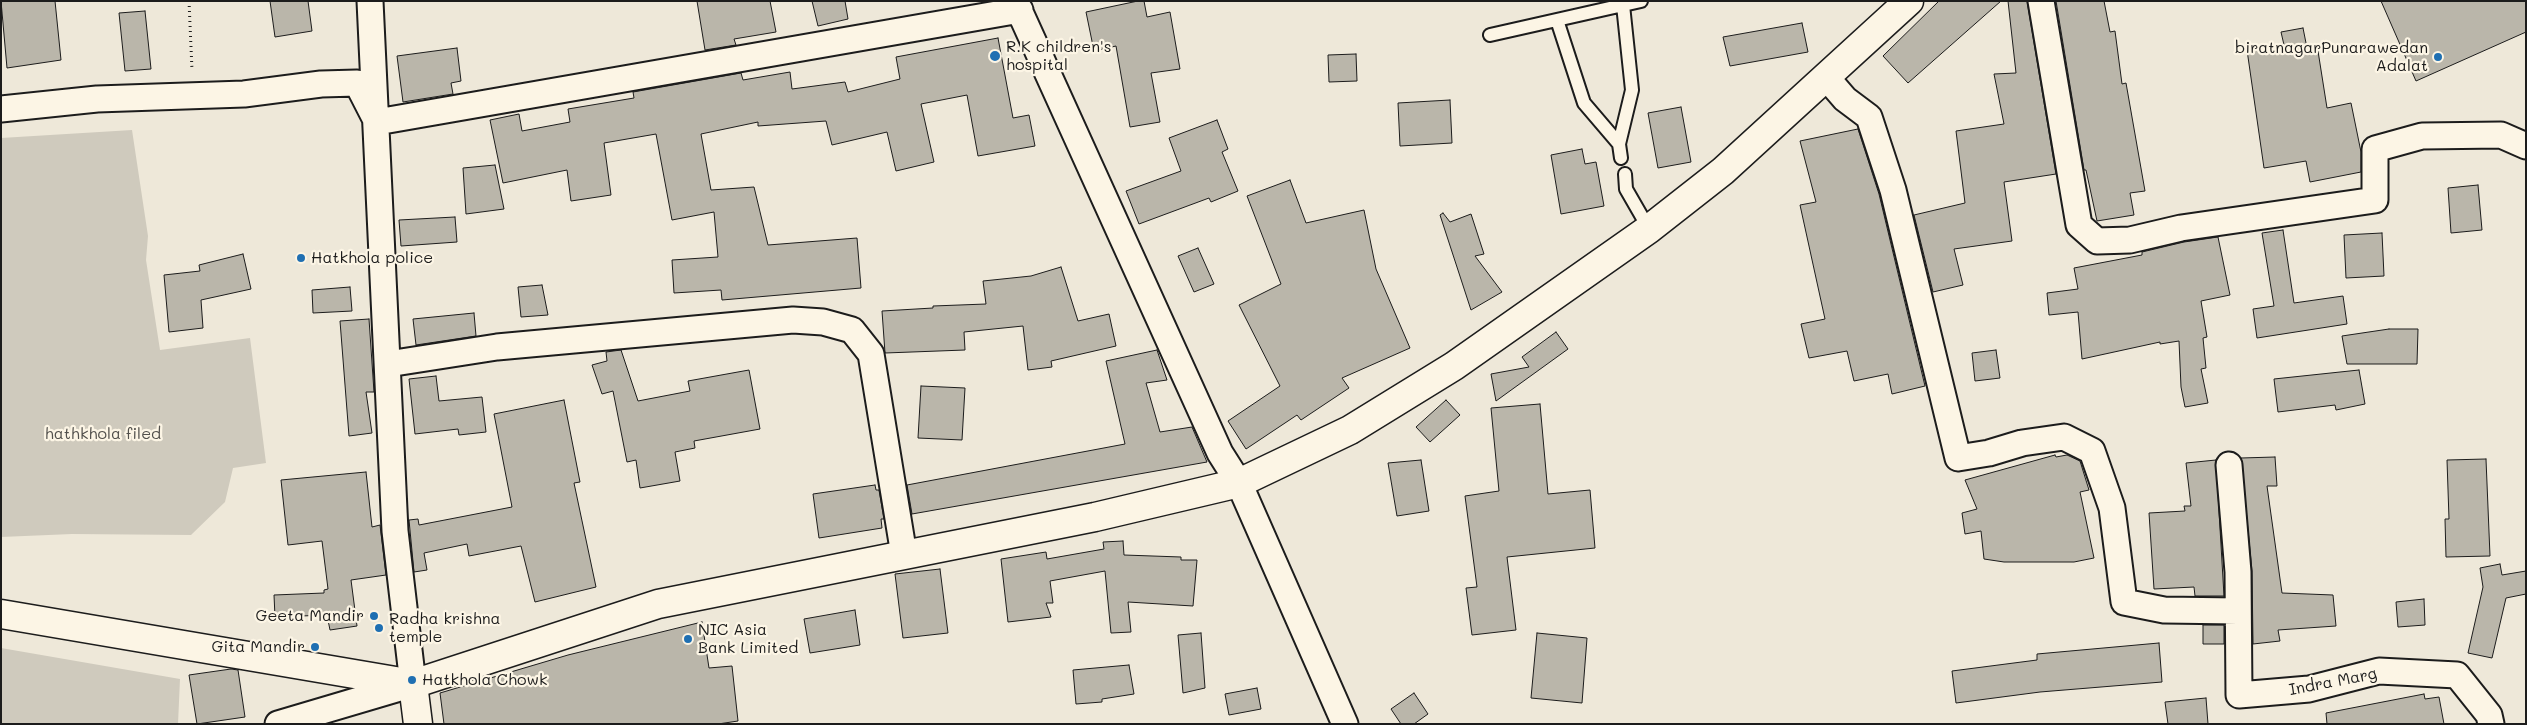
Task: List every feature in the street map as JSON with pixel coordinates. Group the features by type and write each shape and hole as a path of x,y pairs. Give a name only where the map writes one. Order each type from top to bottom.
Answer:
{"main road":[{"path":"1,614 414,684 658,604 1095,517 1239,483 1350,430 1454,366 1649,229 1723,171 1909,1"},
{"path":"414,684 418,724"}],"street":[{"path":"278,724 414,684 395,531 370,1"},
{"path":"2041,1 2079,225 2097,242 2130,240 2181,228 2375,200 2375,149 2422,136 2500,136 2526,146"},
{"path":"377,122 1017,6 1220,453 1239,483 1345,724"},
{"path":"1826,78 1845,99 1869,117 1893,190 1958,458 1989,453 2022,443 2064,437 2092,450 2112,508 2124,602 2164,610 2238,611 2238,572 2229,465"},
{"path":"1,109 97,100 244,94 321,84 357,83 377,122"},
{"path":"388,364 497,347 793,320 823,322 852,330 871,354 904,555"},
{"name":"Indra Marg","path":"2238,611 2239,695 2309,689 2379,672 2457,675 2489,715 2491,724"}],"lane":[{"path":"1490,34 1641,1"},
{"path":"1622,158 1619,144 1632,90 1624,5"},
{"path":"1557,20 1584,103 1619,144"},
{"path":"1625,174 1626,188 1649,229"}],"path":[{"path":"189,1 193,96"}],"green space":[{"name":"hathkhola filed","path":"132,130 148,236 146,260 160,350 250,338 266,463 233,468 225,502 191,535 72,534 1,537 1,138"},
{"path":"1,648 180,679 178,724 1,724"}],"building":[{"path":"1,1 55,1 61,60 7,68"},
{"path":"270,1 308,1 312,31 275,37"},
{"path":"697,1 770,1 776,32 734,39 736,45 705,50"},
{"path":"812,1 845,1 848,19 818,26"},
{"path":"1144,1 1147,17 1170,12 1180,69 1151,73 1160,122 1130,127 1116,46 1094,51 1086,12"},
{"path":"1939,1 2001,1 1908,83 1883,56"},
{"path":"2008,1 2027,1 2056,174 2004,182 2012,241 1954,249 1963,285 1933,292 1914,215 1965,203 1956,131 2004,124 1994,74 2016,73"},
{"path":"2056,1 2104,1 2110,32 2115,31 2122,84 2126,83 2145,191 2130,193 2134,215 2097,221 2086,170 2084,170"},
{"name":"biratnagarPunarawedan Adalat","path":"2381,1 2526,1 2526,32 2416,81"},
{"path":"145,11 151,69 125,71 119,13"},
{"path":"1802,23 1808,52 1730,66 1723,37"},
{"path":"2303,28 2308,53 2318,51 2327,108 2351,103 2361,152 2361,172 2310,182 2306,161 2264,168 2247,50 2284,45 2281,32"},
{"path":"998,38 1013,118 1029,115 1035,146 978,156 967,95 921,104 934,162 896,171 887,132 832,145 826,121 758,126 758,122 701,134 711,190 754,187 768,245 857,238 861,288 722,300 721,290 674,293 672,260 718,257 714,212 672,220 656,134 604,143 611,195 571,201 567,170 503,183 490,120 519,114 522,131 570,122 568,109 634,98 633,92 741,73 743,80 790,72 792,89 845,82 848,92 900,79 896,57"},
{"path":"457,48 461,81 451,83 453,94 403,102 397,56"},
{"path":"1356,54 1357,81 1329,82 1328,55"},
{"path":"1450,100 1452,143 1400,146 1398,103"},
{"path":"1681,107 1691,162 1658,168 1648,113"},
{"path":"1217,120 1228,149 1222,152 1238,191 1211,202 1209,198 1139,224 1126,191 1181,171 1169,138"},
{"path":"1858,129 1879,194 1925,386 1892,394 1888,374 1854,381 1847,351 1809,358 1801,324 1825,319 1800,205 1816,202 1800,141"},
{"path":"1582,149 1585,164 1596,162 1604,206 1561,214 1551,155"},
{"path":"495,165 504,209 466,214 463,168"},
{"path":"1290,180 1306,223 1364,210 1376,269 1410,348 1342,378 1349,388 1301,420 1297,415 1246,449 1228,421 1280,386 1239,305 1281,284 1247,196"},
{"path":"2478,185 2482,230 2451,233 2448,188"},
{"path":"1443,213 1450,222 1471,214 1484,254 1475,256 1502,292 1471,310 1440,215"},
{"path":"455,217 457,242 401,246 399,220"},
{"path":"2283,230 2294,303 2343,296 2347,324 2257,338 2253,309 2274,306 2262,233"},
{"path":"2382,233 2384,276 2346,278 2344,235"},
{"path":"2218,237 2230,295 2201,301 2207,337 2203,338 2206,368 2201,369 2208,403 2185,407 2181,387 2179,341 2160,344 2160,342 2082,359 2078,312 2049,315 2047,293 2078,289 2074,268 2142,255 2142,252 2184,242"},
{"path":"1198,248 1214,284 1194,292 1178,256"},
{"path":"243,254 251,289 201,300 203,328 169,332 164,275 200,271 199,265"},
{"path":"1061,267 1078,321 1109,314 1116,346 1051,361 1052,367 1028,370 1023,326 964,332 965,350 885,353 882,311 933,308 933,306 986,304 983,281 1031,276"},
{"path":"542,285 548,315 521,317 518,287"},
{"path":"350,287 352,311 313,313 312,290"},
{"path":"474,313 476,336 416,345 413,319"},
{"path":"369,319 374,392 366,392 372,433 349,436 340,321"},
{"path":"2389,329 2418,329 2417,364 2347,364 2342,336"},
{"path":"1556,332 1568,349 1496,401 1491,374 1529,367 1522,357"},
{"path":"621,350 638,401 690,391 688,381 749,370 760,429 694,441 695,448 675,452 680,481 640,488 636,460 627,462 613,391 602,394 592,365 607,361 606,352"},
{"path":"1157,350 1167,380 1146,383 1160,432 1192,427 1207,462 912,514 907,485 1125,444 1106,361"},
{"path":"1996,350 2000,378 1975,381 1972,353"},
{"path":"2359,370 2365,404 2336,410 2335,405 2278,412 2274,379"},
{"path":"436,376 439,401 482,397 486,432 459,435 458,429 415,434 409,379"},
{"path":"921,386 965,388 962,440 918,438"},
{"path":"564,400 580,482 574,483 596,587 535,602 521,546 469,556 467,544 424,553 427,570 414,572 409,520 418,519 419,525 512,507 494,414"},
{"path":"1446,400 1460,415 1430,442 1416,427"},
{"path":"1540,404 1548,494 1590,490 1595,548 1507,557 1516,630 1472,635 1466,588 1477,587 1465,496 1499,491 1491,408"},
{"path":"2055,455 2056,457 2067,455 2080,461 2089,490 2080,492 2094,558 2074,562 2004,562 1984,559 1981,531 1965,534 1962,513 1977,509 1965,480"},
{"path":"2275,457 2277,486 2267,486 2282,593 2333,595 2336,626 2278,630 2280,641 2253,644 2252,571 2241,458"},
{"path":"2486,459 2490,556 2446,557 2445,519 2449,519 2447,460"},
{"path":"1421,460 1429,511 1397,516 1388,463"},
{"path":"2216,460 2224,596 2195,596 2194,587 2154,589 2149,513 2185,511 2184,506 2191,506 2186,463"},
{"path":"366,472 372,527 380,525 386,575 351,580 357,626 330,630 327,615 275,617 274,595 324,593 324,590 328,589 322,541 288,545 281,480"},
{"path":"875,485 876,490 879,490 884,519 881,519 882,528 819,538 813,494"},
{"path":"1123,541 1124,555 1181,557 1181,560 1197,560 1193,606 1128,602 1131,632 1111,633 1105,571 1050,581 1053,603 1046,603 1051,617 1008,622 1001,559 1046,552 1047,559 1104,549 1103,542"},
{"path":"2500,564 2502,575 2526,571 2526,594 2506,598 2492,658 2468,653 2483,587 2480,568"},
{"path":"940,569 948,633 903,638 895,574"},
{"path":"2424,599 2425,625 2398,627 2396,602"},
{"path":"855,610 860,645 810,653 804,619"},
{"path":"702,622 709,668 732,666 738,721 718,724 444,724 440,693 568,655"},
{"path":"2203,625 2224,625 2224,644 2203,644"},
{"path":"1201,633 1205,688 1183,693 1178,635"},
{"path":"1537,633 1587,638 1582,703 1531,698"},
{"path":"2159,643 2162,682 2040,692 1956,703 1952,671 2037,660 2037,654"},
{"path":"1129,665 1134,694 1102,699 1102,702 1076,704 1073,670"},
{"path":"231,669 238,670 245,717 197,724 189,675"},
{"path":"1257,688 1261,709 1229,715 1225,694"},
{"path":"1414,693 1428,714 1414,724 1401,724 1391,709"},
{"path":"2424,694 2425,699 2439,697 2444,724 2327,724 2326,713"},
{"path":"2206,698 2208,724 2168,724 2165,702"}],"place":[{"name":"R.K children's hospital","path":"995,56"},
{"name":"biratnagarPunarawedan Adalat","path":"2438,57"},
{"name":"Hatkhola police","path":"301,258"},
{"name":"Geeta Mandir","path":"374,616"},
{"name":"Radha krishna temple","path":"379,628"},
{"name":"NIC Asia Bank Limited","path":"688,639"},
{"name":"Gita Mandir","path":"315,647"},
{"name":"Hatkhola Chowk","path":"412,680"}]}
